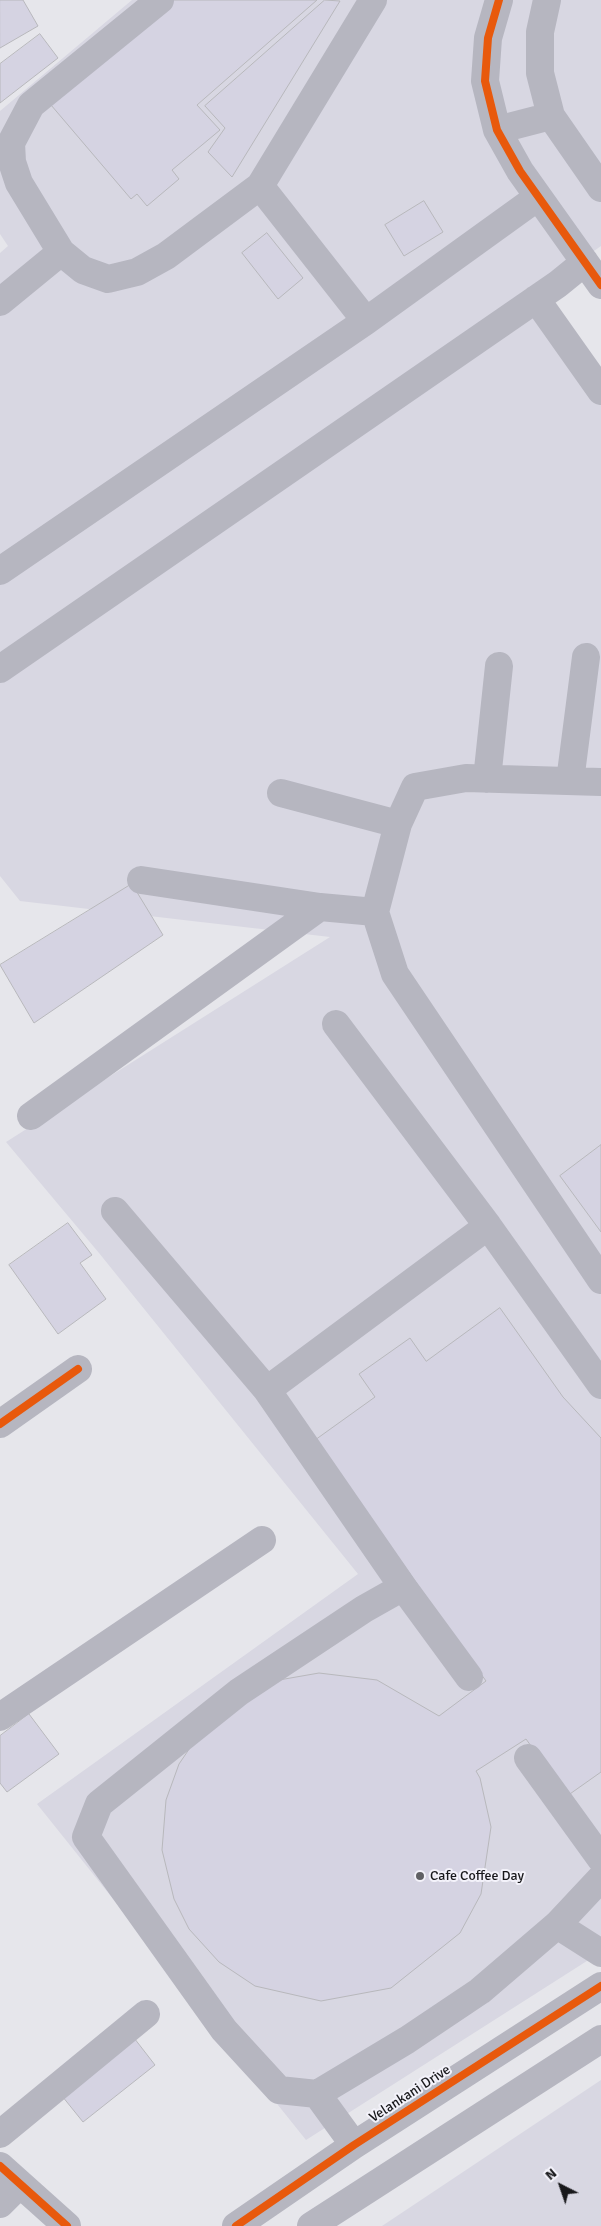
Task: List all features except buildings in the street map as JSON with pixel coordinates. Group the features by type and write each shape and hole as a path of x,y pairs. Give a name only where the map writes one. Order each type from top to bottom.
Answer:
{"street":[{"path":"160,0 31,104 11,142 12,162 19,183 61,252 83,270 108,279 137,272 166,256 260,186 373,0"},
{"path":"499,0 488,38 485,80 497,130 520,172 601,285"},
{"path":"547,0 540,32 540,73 551,116 601,188"},
{"path":"497,130 551,116"},
{"path":"260,186 366,322"},
{"path":"0,571 366,322 538,197"},
{"path":"0,302 61,252"},
{"path":"0,669 536,299 584,262"},
{"path":"536,299 601,391"},
{"path":"570,781 586,657"},
{"path":"487,779 499,666"},
{"path":"601,782 466,778 415,788 398,824 375,912 395,974 601,1280"},
{"path":"281,793 398,824"},
{"path":"142,880 320,907 375,912"},
{"path":"31,1116 320,907"},
{"path":"336,1024 488,1226 601,1385"},
{"path":"115,1211 268,1390 403,1587 469,1678"},
{"path":"268,1390 488,1226"},
{"path":"0,1424 78,1370"},
{"path":"0,1717 262,1540"},
{"path":"403,1587 364,1609 239,1692 99,1804 86,1836 224,2030 272,2084 278,2090 317,2094 407,2040 480,1991 557,1925 601,1878"},
{"path":"528,1758 601,1859"},
{"path":"557,1925 601,1953"},
{"name":"Velankani Drive","path":"236,2226 354,2145 601,1986"},
{"path":"0,2134 146,2014"},
{"path":"311,2226 601,2039"},
{"path":"317,2094 354,2145"},
{"path":"0,2166 67,2226"},
{"path":"0,2204 20,2184"}],"shaded area":[{"path":"132,0 601,0 601,246 540,289 601,373 601,1952 306,2140 37,1804 358,1574 99,1253 6,1142 330,937 20,901 0,876 0,253 8,246 0,234 0,111"},
{"path":"601,2080 601,2226 382,2226"}],"cycle path":[{"path":"499,0 488,38 485,81 497,130 520,171 601,285"},
{"path":"0,1424 78,1369"},
{"path":"236,2226 354,2145 601,1986"},
{"path":"0,2166 67,2226"}],"place":[{"name":"Cafe Coffee Day","path":"420,1876"}]}
